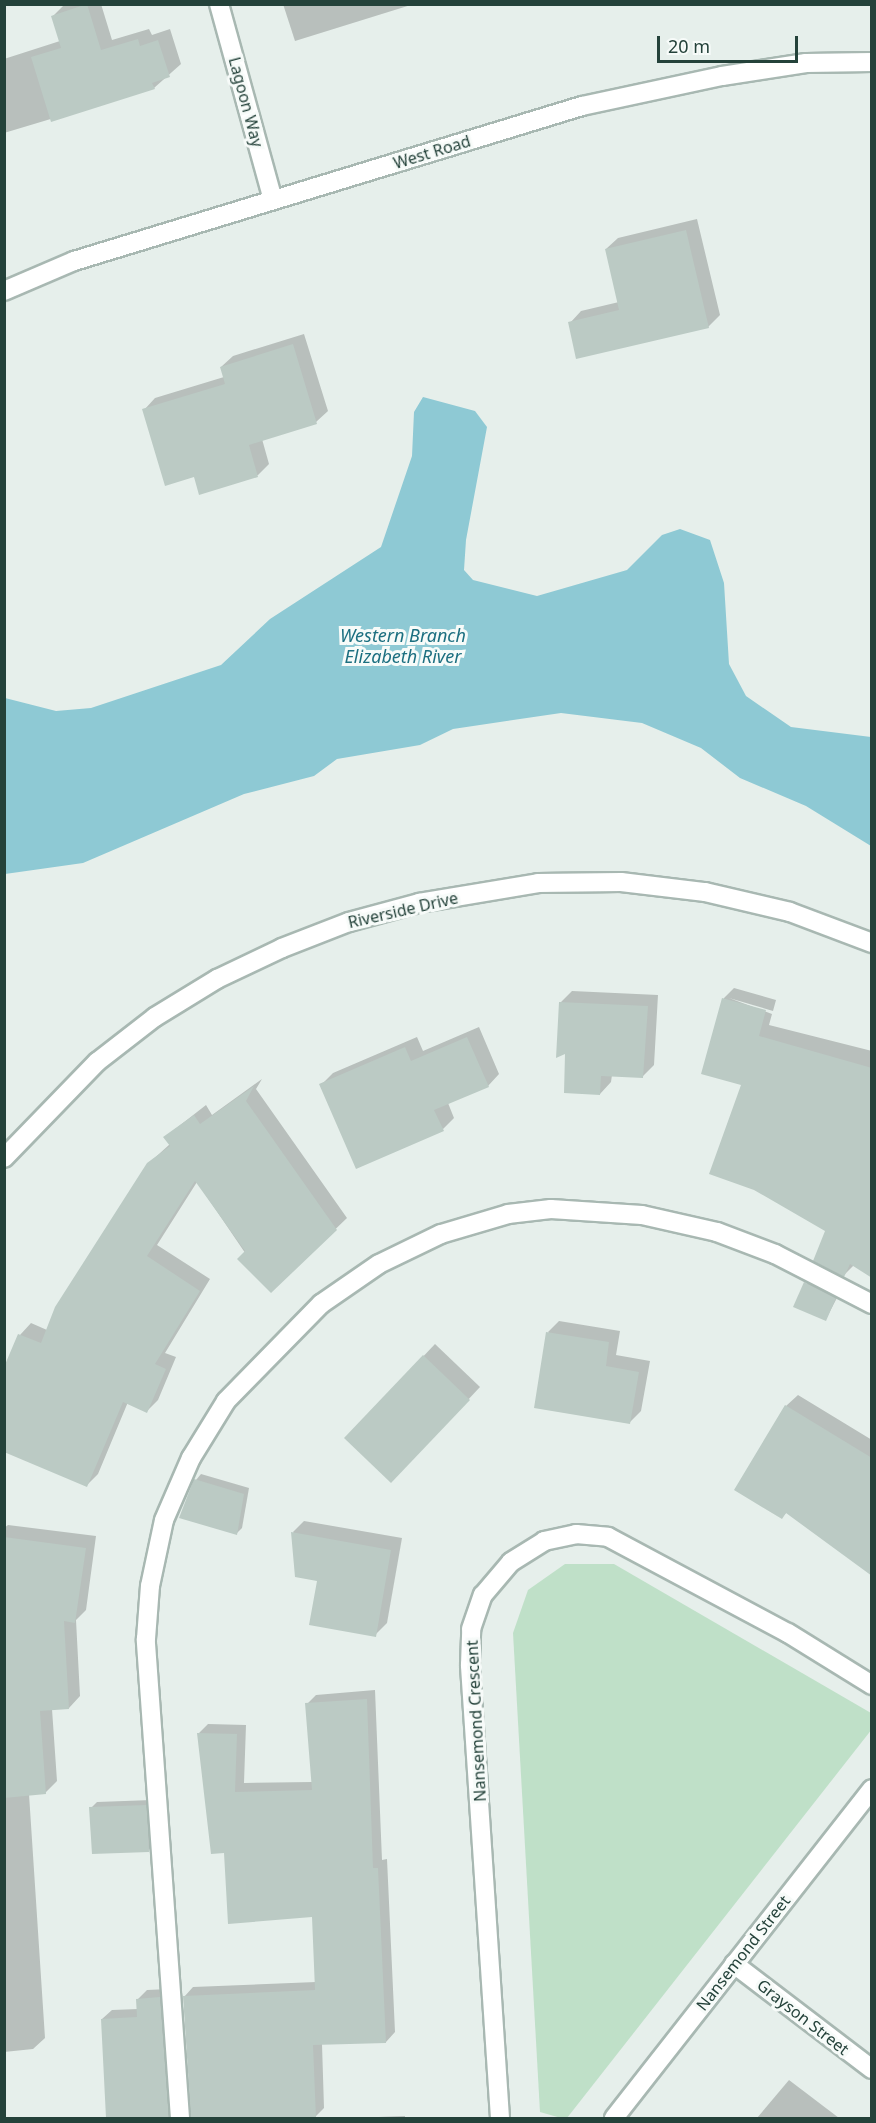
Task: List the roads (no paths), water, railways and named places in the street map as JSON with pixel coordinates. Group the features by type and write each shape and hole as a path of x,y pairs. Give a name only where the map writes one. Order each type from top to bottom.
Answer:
{"street":[{"name":"Lagoon Way","path":"219,4 273,200"},
{"name":"West Road","path":"4,291 74,261 582,106 732,74 806,63 872,62"},
{"name":"Riverside Drive","path":"4,1158 97,1062 155,1017 217,979 282,948 349,922 419,903 537,883 621,882 705,892 779,910 872,942"},
{"path":"180,2118 146,1639 150,1586 164,1520 190,1458 226,1401 321,1304 378,1264 441,1234 508,1214 551,1209 642,1215 717,1232 775,1254 872,1304"},
{"name":"Nansemond Crescent","path":"500,2118 470,1665 471,1629 483,1595 511,1562 544,1541 576,1534 608,1538 788,1633 872,1684"},
{"name":"Nansemond Street","path":"614,2118 872,1789"},
{"name":"Grayson Street","path":"734,1964 872,2069"}],"water":[{"name":"Western Branch Elizabeth River","path":"423,397 475,411 487,427 466,540 464,570 473,580 537,596 627,570 662,535 680,529 710,540 724,583 729,664 746,696 791,727 871,737 871,846 806,806 740,778 701,748 642,723 561,713 453,729 420,745 337,759 314,776 244,794 83,863 5,874 5,698 56,711 91,708 221,665 270,619 381,547 412,456 414,412"}]}
